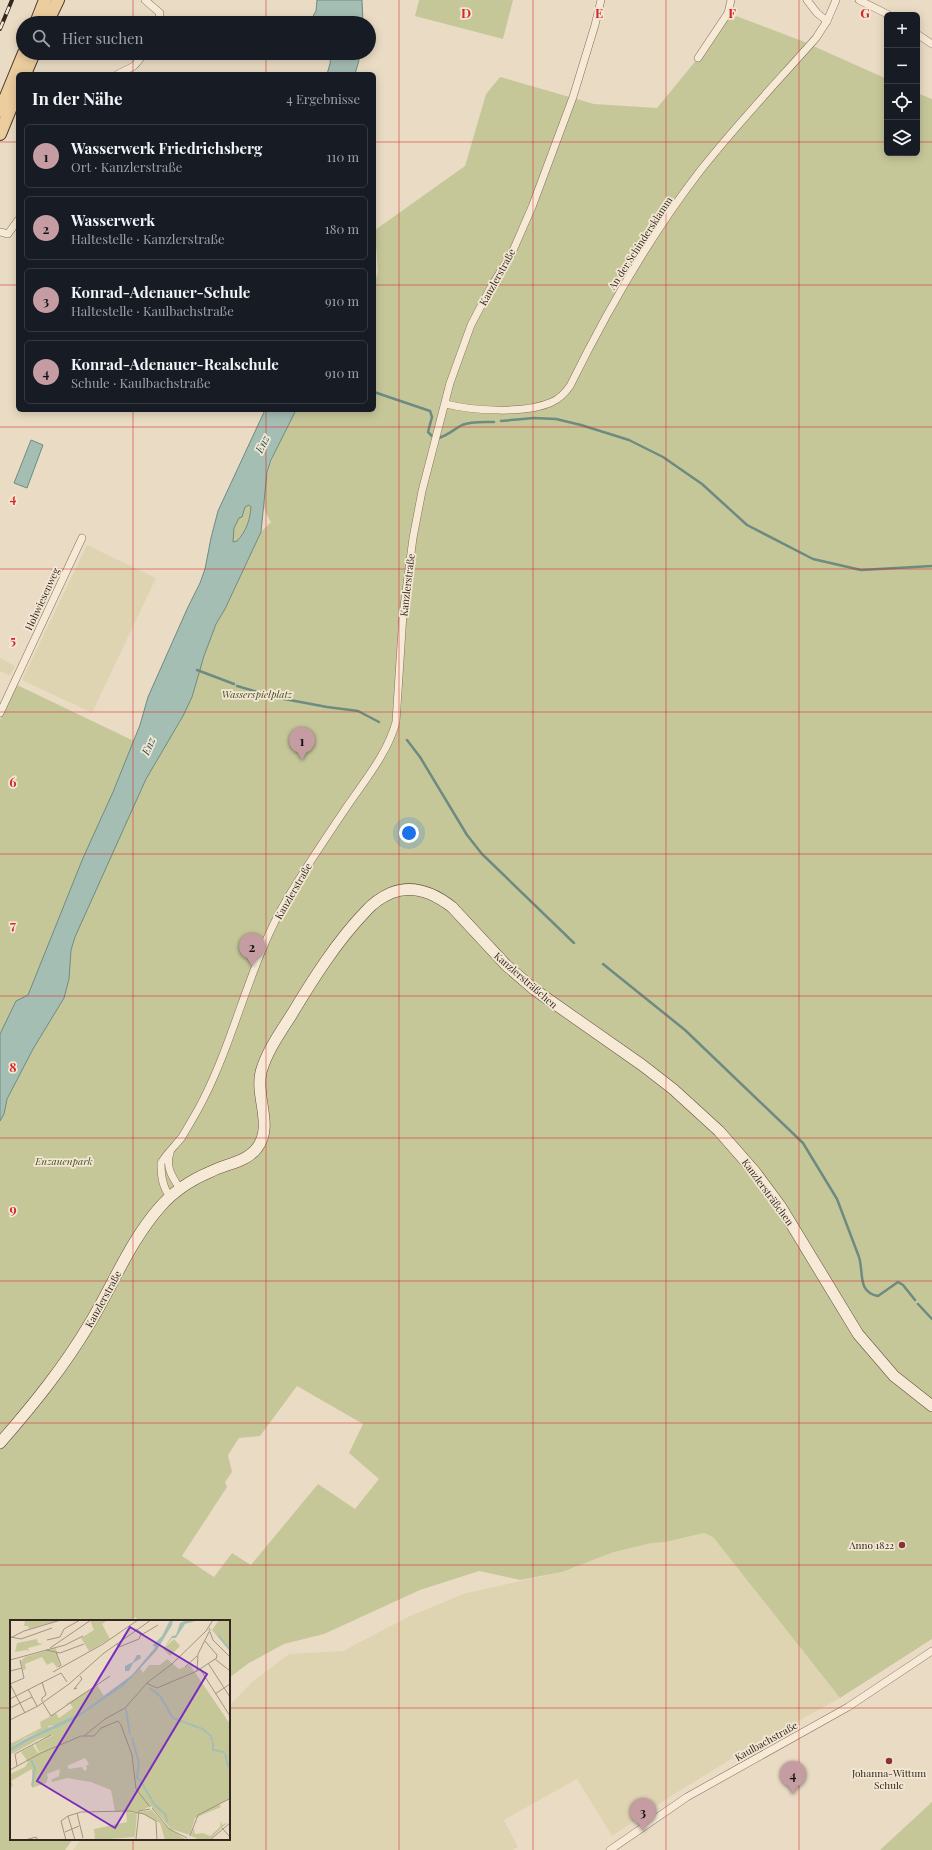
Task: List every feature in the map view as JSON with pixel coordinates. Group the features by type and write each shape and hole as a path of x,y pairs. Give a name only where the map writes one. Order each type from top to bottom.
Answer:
{"main road":[{"path":"39,16 45,0"},
{"path":"50,16 58,0"},
{"path":"16,72 21,60"},
{"path":"26,72 31,60"},
{"path":"0,111 16,72"},
{"path":"0,134 16,95"},
{"name":"Kanzlersträßchen","path":"170,1196 211,1171 242,1159 258,1148 263,1136 264,1128 260,1094 261,1074 277,1037 301,999 334,951 367,909 393,892 409,890 422,891 434,895 452,907 506,965 535,990 648,1070 678,1093 719,1131 755,1172 777,1202 858,1334 894,1376 932,1406"},
{"name":"Kanzlerstraße","path":"0,1443 60,1371 92,1320 139,1235 150,1218 170,1196"}],"street":[{"path":"145,0 160,13 159,16"},
{"name":"Kanzlerstraße","path":"170,1196 165,1191 161,1163 181,1137 203,1101 270,932 287,900 328,835 365,781 392,736 396,722 403,614 413,538 422,491 459,356 471,325 492,285 511,255 532,207 573,96 595,25 601,0"},
{"path":"698,58 728,14 731,0"},
{"path":"807,0 817,13 827,21"},
{"name":"An der Schindersklamm","path":"446,404 465,409 513,409 551,402 565,393 606,316 642,255 720,146 816,38 827,21 836,0"},
{"path":"859,0 884,12"},
{"path":"920,36 932,44"},
{"path":"122,72 134,66 139,60"},
{"path":"0,232 8,234 16,223"},
{"name":"Hohwiesenweg","path":"0,713 82,538"},
{"name":"Kanzlerstraße","path":"172,1148 169,1155 168,1164 180,1189"},
{"name":"Kaulbachstraße","path":"610,1850 687,1797 848,1707 932,1651"}],"shaded area":[{"path":"87,545 156,578 92,713 22,680"},
{"path":"0,658 15,666 10,676 0,671"},
{"path":"704,1533 713,1537 840,1698 751,1747 671,1796 612,1836 577,1779 504,1820 518,1847 513,1850 73,1850 80,1840 230,1840 230,1705 252,1682 289,1654 343,1651 410,1616 466,1593 562,1572 614,1552 652,1543 666,1542"}],"green space":[{"path":"419,0 513,0 503,39 415,16"},
{"path":"728,13 802,41 884,78 884,156 920,156 920,94 932,99 932,1639 840,1698 713,1537 704,1533 614,1552 562,1572 520,1580 479,1571 420,1590 324,1634 284,1644 249,1663 230,1677 230,1620 138,1620 135,1617 133,1620 10,1620 10,1840 72,1840 65,1850 0,1850 0,1121 4,1114 7,1099 69,979 71,950 75,937 146,778 183,716 192,697 204,656 216,624 225,609 261,532 271,522 264,507 266,480 269,467 295,412 376,412 376,278 378,272 376,229 465,166 486,94 500,77 594,104 657,108 698,58","holes":["297,1386 363,1424 349,1453 379,1479 355,1509 318,1484 251,1565 232,1553 214,1577 182,1556 227,1487 225,1482 232,1472 228,1455 239,1438 260,1436"]},
{"path":"249,505 251,507 247,526 237,541 233,542 234,528 239,518 242,516 245,507"},
{"path":"17,685 134,741 83,858 28,995 20,999 13,1007 0,1034 0,720"},
{"path":"932,1802 932,1850 880,1850"}],"water":[{"path":"317,0 362,0 363,16 313,16 316,11"},
{"path":"330,60 359,60 356,72 328,72"},
{"name":"Enz","path":"264,412 295,412 271,460 267,472 261,532 225,609 216,624 204,656 192,697 183,716 146,779 75,937 71,950 69,979 64,998 33,1049 7,1099 4,1114 0,1121 0,1034 16,1001 28,995 83,858 113,792 140,725 148,697 200,583 205,569 218,511","holes":["249,505 251,507 250,517 245,530 237,541 233,542 234,528 239,518 242,517 245,507"]},
{"path":"31,440 43,445 27,488 14,483"}],"waterway":[{"path":"376,393 430,411 432,417 428,432 432,436"},
{"path":"501,421 534,418 556,419 629,440 663,457 702,484 747,525 813,559 861,570 932,566"},
{"path":"439,438 462,425 478,422 494,422"},
{"path":"197,670 234,684"},
{"path":"237,686 275,697"},
{"path":"279,698 358,711 379,722"},
{"path":"407,740 420,757 467,835 482,854 574,943"},
{"path":"603,964 685,1030 803,1143 837,1199 859,1257 862,1281 867,1290 871,1294 878,1296 898,1282 903,1285 915,1300"},
{"path":"918,1304 932,1319"}],"railway":[{"path":"0,29 12,0"}],"place":[{"name":"Wasserwerk Friedrichsberg","path":"302,760"},
{"name":"Wasserwerk","path":"252,966"},
{"name":"Anno 1822","path":"902,1545"},
{"name":"Johanna-Wittum Schule","path":"889,1761"},
{"name":"Konrad-Adenauer-Realschule","path":"793,1794"},
{"name":"Konrad-Adenauer-Schule","path":"643,1831"}],"park label":[{"name":"Wasserspielplatz","path":"257,694"},
{"name":"Enzauenpark","path":"64,1161"}]}
